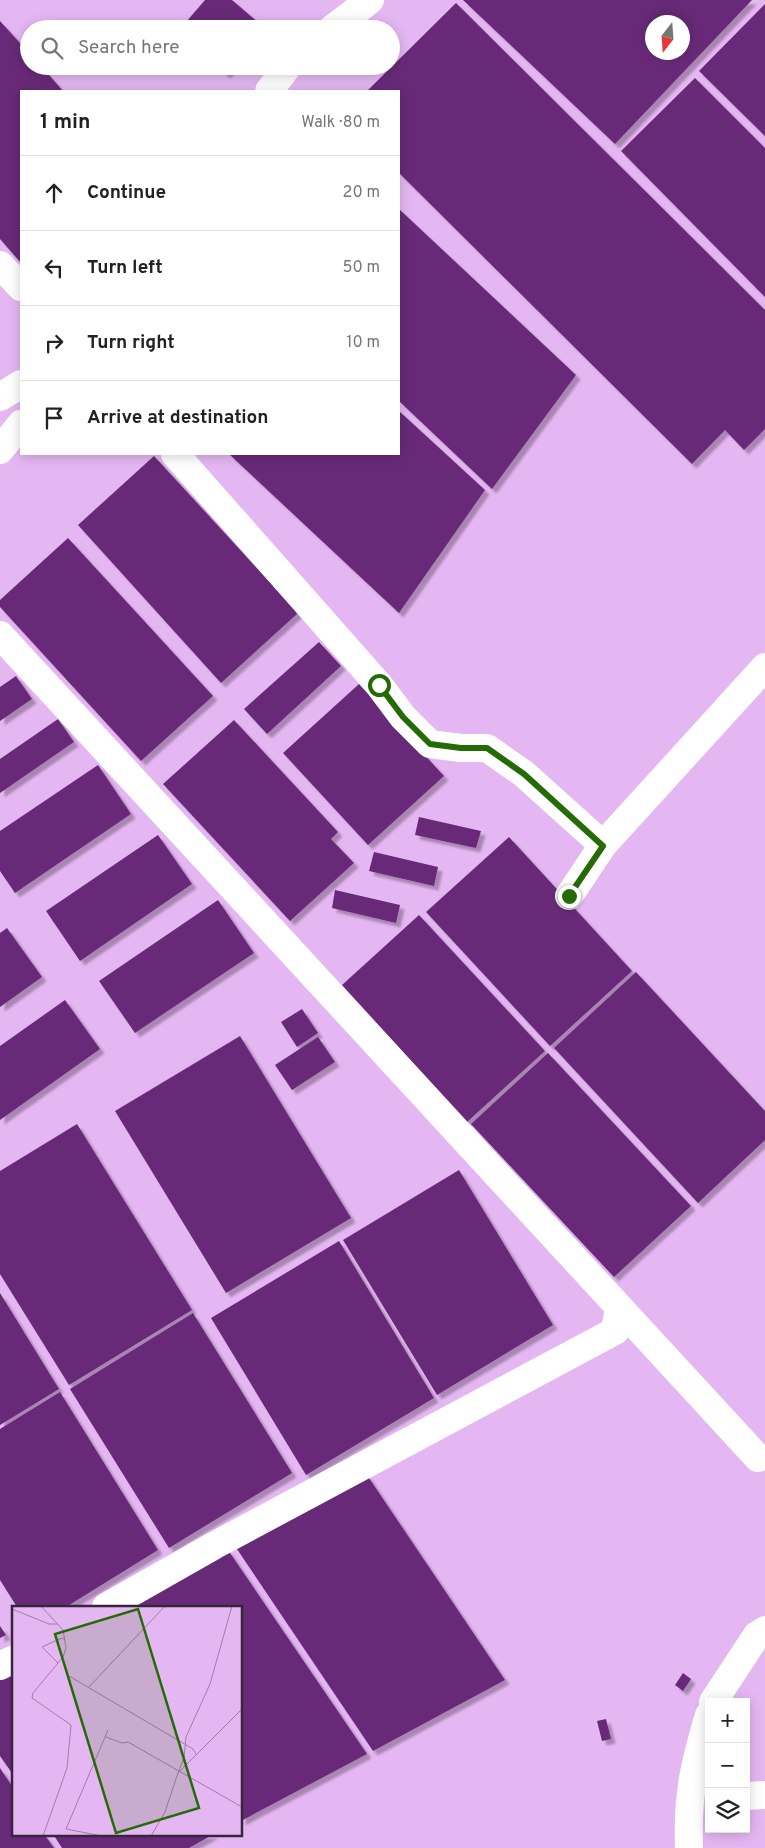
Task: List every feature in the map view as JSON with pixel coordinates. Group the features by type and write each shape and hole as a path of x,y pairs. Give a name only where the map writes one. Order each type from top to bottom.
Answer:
{"street":[{"path":"344,20 370,0"},
{"path":"270,90 281,75"},
{"path":"0,265 20,286"},
{"path":"0,397 20,385"},
{"path":"0,450 20,425"},
{"path":"176,455 379,685 403,717 430,744 461,748 487,748 524,774 603,846"},
{"path":"0,635 758,1458"},
{"path":"569,896 603,846 765,667"},
{"path":"108,1606 215,1545 615,1331 619,1308"},
{"path":"716,1698 757,1635 765,1630"},
{"path":"0,1666 12,1660"},
{"path":"689,1848 687,1810 694,1765 705,1729"},
{"path":"694,1765 703,1793 705,1794"},
{"path":"750,1796 765,1795"}],"building":[{"path":"205,0 232,0 255,20 188,20"},
{"path":"463,0 752,0 615,144"},
{"path":"456,3 765,310 765,429 744,450 725,430 692,464 400,174 400,90 368,90 383,75 400,75 400,58"},
{"path":"765,4 765,136 699,71"},
{"path":"0,21 20,43 20,75 49,75 62,90 20,90 20,262 0,239"},
{"path":"695,78 765,148 765,297 621,151"},
{"path":"400,210 576,375 492,489 400,402"},
{"path":"400,412 485,490 399,613 230,455 400,455"},
{"path":"154,456 298,613 221,683 78,525"},
{"path":"68,538 213,696 141,761 0,607 0,600"},
{"path":"319,642 341,666 267,734 244,709"},
{"path":"16,676 32,699 0,721 0,687"},
{"path":"359,684 444,776 368,845 283,753"},
{"path":"58,719 74,742 0,793 0,759"},
{"path":"234,720 338,832 331,839 354,863 290,921 163,784"},
{"path":"98,765 131,814 15,893 0,871 0,831"},
{"path":"419,817 481,831 476,848 415,835"},
{"path":"158,835 192,884 80,961 46,911"},
{"path":"509,837 632,971 550,1046 426,912"},
{"path":"374,852 438,867 434,886 369,871"},
{"path":"335,890 400,905 396,923 332,908"},
{"path":"218,900 254,953 135,1033 99,981"},
{"path":"419,915 545,1051 467,1122 342,985"},
{"path":"7,928 42,977 0,1007 0,933"},
{"path":"636,972 765,1111 765,1140 698,1203 554,1048"},
{"path":"65,1000 100,1049 0,1120 0,1046"},
{"path":"302,1009 318,1033 297,1047 281,1022"},
{"path":"240,1036 351,1218 226,1293 115,1111"},
{"path":"318,1037 335,1062 292,1090 275,1065"},
{"path":"548,1053 691,1206 614,1277 471,1124"},
{"path":"77,1124 192,1310 69,1385 0,1274 0,1171"},
{"path":"459,1170 553,1325 437,1395 343,1240"},
{"path":"339,1241 434,1398 306,1475 211,1318"},
{"path":"0,1293 59,1389 0,1425"},
{"path":"193,1313 292,1473 169,1548 70,1389"},
{"path":"60,1392 158,1550 68,1606 16,1606 0,1580 0,1429"},
{"path":"367,1475 505,1680 373,1751 237,1549"},
{"path":"228,1550 367,1754 242,1820 242,1606 130,1606"},
{"path":"0,1626 6,1635 0,1638"},
{"path":"12,1667 12,1773 0,1756 0,1673"},
{"path":"683,1673 691,1679 683,1691 675,1685"},
{"path":"606,1719 611,1739 602,1741 597,1721"},
{"path":"0,1768 12,1786 12,1836 45,1836 54,1848 0,1848"},
{"path":"54,1836 210,1836 189,1848 62,1848"}],"route":[{"path":"379,685 403,717 430,744 461,748 487,748 524,774 603,846 569,896"}]}
